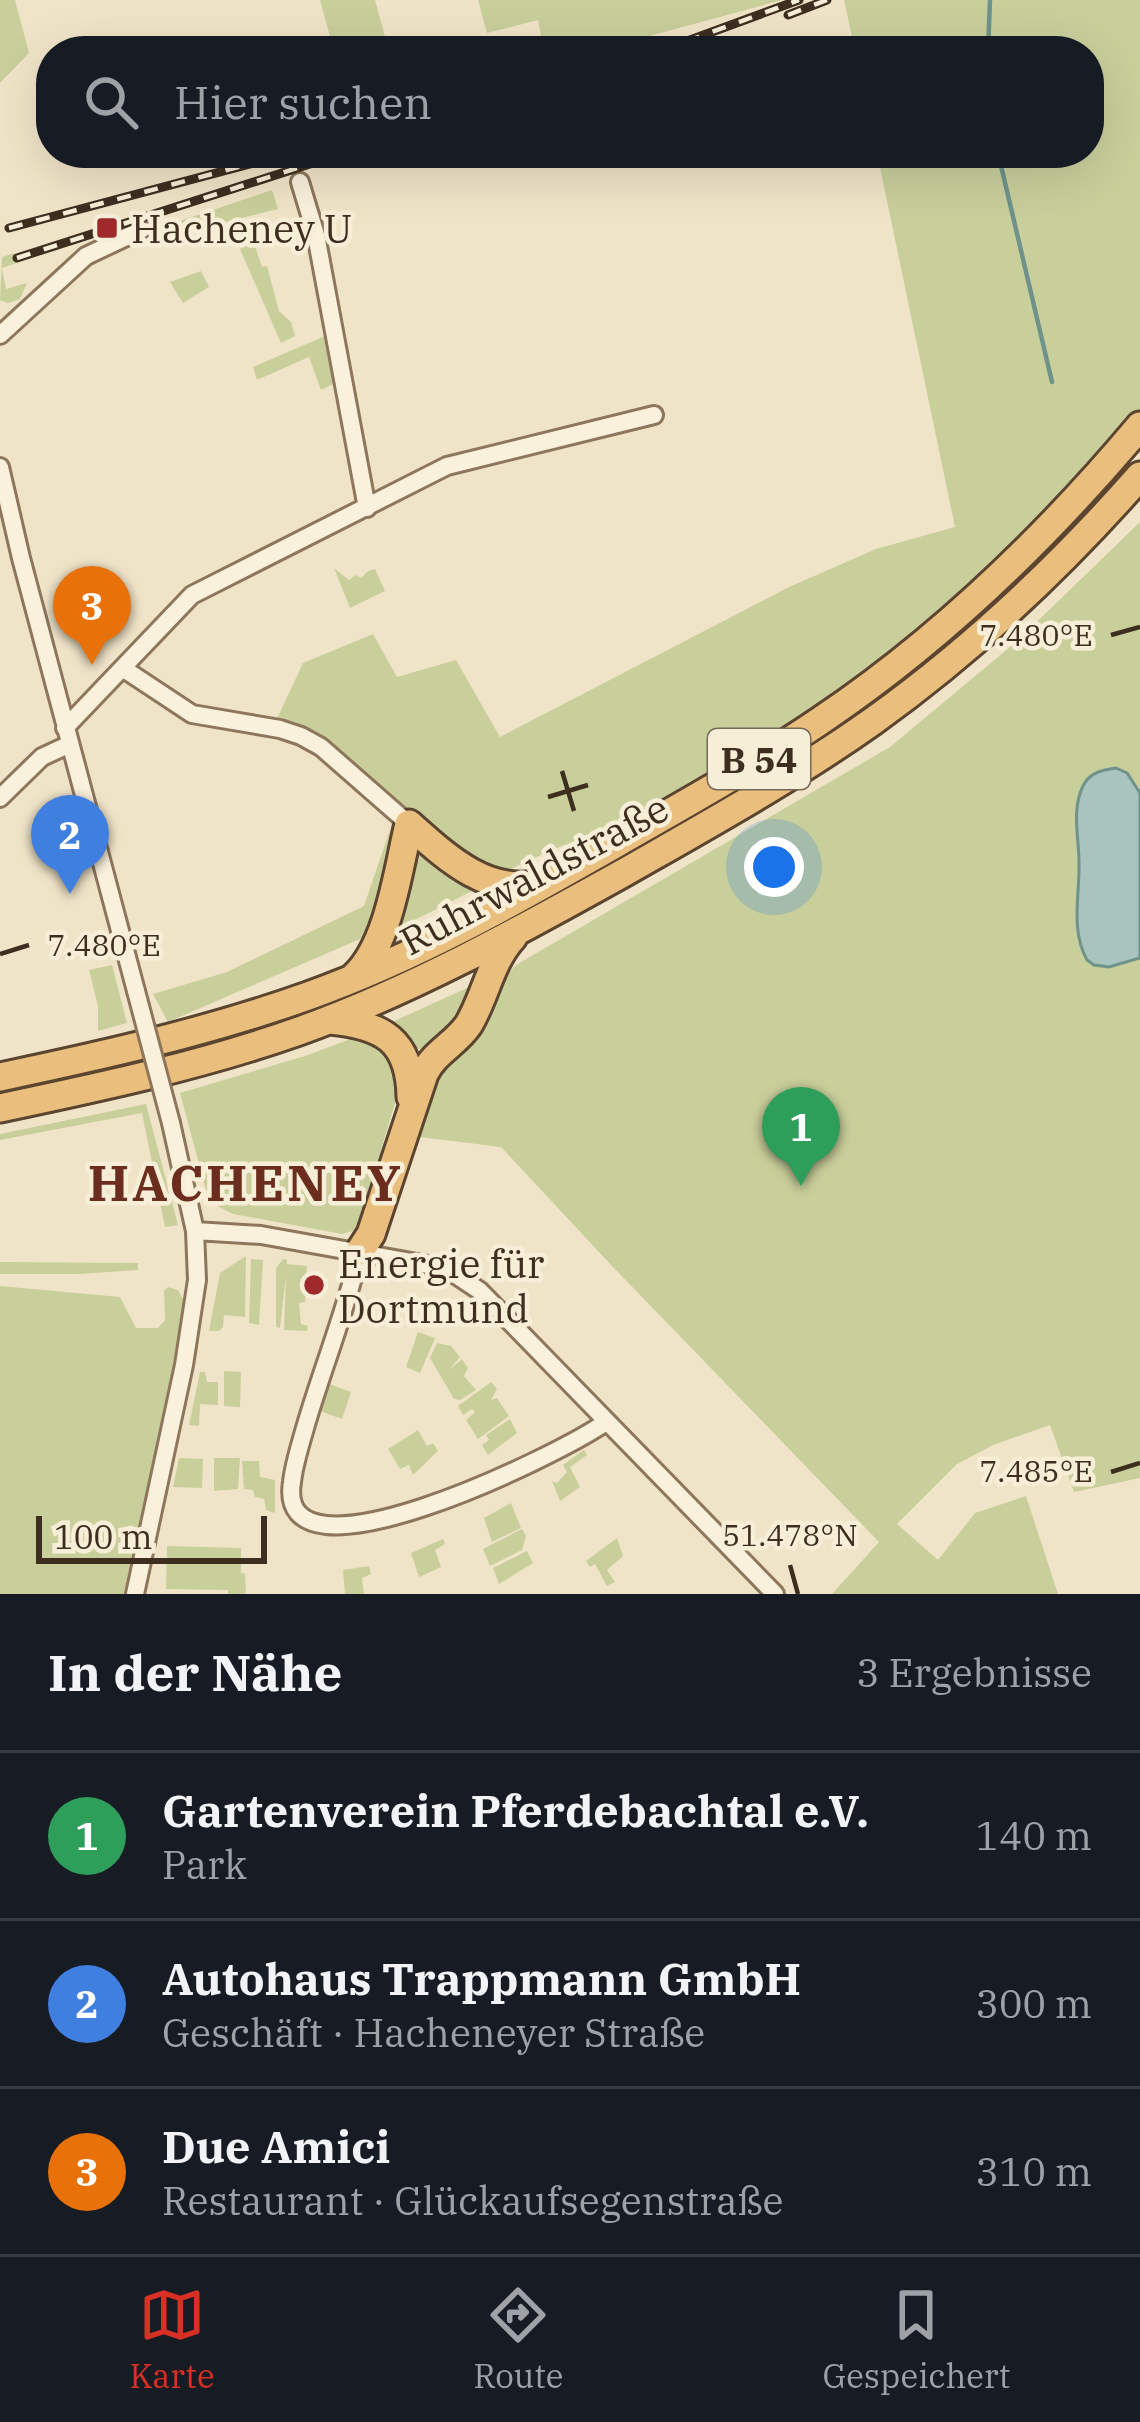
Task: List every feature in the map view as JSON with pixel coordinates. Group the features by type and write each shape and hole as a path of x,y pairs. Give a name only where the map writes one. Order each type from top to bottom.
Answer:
{"highway":[{"name":"Ruhrwaldstraße","path":"0,1077 168,1040 287,1003 427,946 550,881 820,721 926,643 1045,535 1140,426"},
{"name":"Ruhrwaldstraße","path":"0,1108 232,1053 420,980 526,928 729,813 876,718 966,649 1041,581 1140,476"},
{"path":"351,980 364,968 379,940 409,824 454,861 489,881 524,888 550,881"},
{"path":"360,1251 371,1234 430,1062 462,1034 499,955 526,928"},
{"path":"328,1019 372,1027 399,1044 411,1081 411,1108"}],"street":[{"path":"300,182 316,235 367,508"},
{"path":"0,334 86,256 142,230"},
{"path":"0,798 68,736 192,596 447,466 654,415"},
{"path":"0,467 195,1231 197,1280 184,1365 136,1594"},
{"path":"124,669 192,714 301,736 321,747 409,824"},
{"path":"195,1231 261,1235 360,1251 456,1275 480,1291 776,1594"},
{"path":"298,1535 292,1483 297,1456 360,1251"},
{"path":"485,1503 606,1422"}],"green space":[{"path":"0,0 15,0 29,53 0,83"},
{"path":"320,0 375,0 385,36 330,36"},
{"path":"478,0 782,0 649,36 541,36 538,20 487,33"},
{"path":"844,0 1140,0 1140,416 973,589 902,646 790,723 614,827 476,885 478,888 387,934 388,927 168,1022 153,994 227,972 364,906 393,821 276,721 303,663 373,634 397,677 456,660 500,737 789,587 876,549 955,527 880,168 1104,168 1104,36 852,36"},
{"path":"272,190 278,209 152,240 147,232"},
{"path":"254,243 262,267 267,266 279,311 291,322 295,336 281,343 240,249"},
{"path":"14,253 17,263 2,268 6,289 27,283 20,299 8,303 0,300 2,257"},
{"path":"201,271 209,287 183,303 170,282"},
{"path":"325,336 333,384 321,390 309,357 257,380 253,367"},
{"path":"1140,522 1140,1478 1074,1492 1050,1425 993,1445 957,1464 897,1524 938,1560 975,1513 1026,1496 1058,1594 832,1594 879,1542 501,1147 419,1137 440,1070 516,965 890,747 1016,642"},
{"path":"334,568 349,580 375,569 385,591 350,608"},
{"path":"112,965 127,1023 98,1031 98,1006 89,970"},
{"path":"478,983 462,1024 426,1050 416,1048 390,1023"},
{"path":"353,1038 386,1052 400,1086 359,1224 342,1234 233,1214 219,1207 206,1190 180,1093"},
{"path":"146,1104 178,1225 165,1227 142,1113 0,1140 0,1134"},
{"path":"246,1256 245,1317 224,1315 223,1327 209,1331 220,1273"},
{"path":"251,1259 263,1260 259,1325 249,1323"},
{"path":"283,1259 287,1264 307,1266 305,1302 299,1303 301,1324 308,1326 307,1331 284,1330 286,1276 280,1328 276,1327 276,1268"},
{"path":"0,1262 138,1263 138,1270 0,1274"},
{"path":"0,1286 120,1297 136,1328 158,1328 165,1320 164,1291 168,1287 178,1290 184,1301 124,1594 0,1594"},
{"path":"418,1332 435,1338 420,1373 406,1367"},
{"path":"437,1343 451,1346 460,1357 449,1370 462,1359 468,1368 464,1376 476,1390 460,1400 454,1399 430,1358"},
{"path":"224,1371 241,1372 240,1407 224,1406"},
{"path":"200,1372 205,1372 207,1382 218,1382 218,1405 200,1404 199,1426 189,1425"},
{"path":"491,1382 497,1389 491,1400 497,1398 509,1416 478,1439 466,1420 475,1412 472,1409 463,1415 458,1406"},
{"path":"327,1383 351,1392 342,1419 320,1411"},
{"path":"510,1419 517,1433 488,1455 482,1445 489,1440 486,1435"},
{"path":"418,1430 427,1446 433,1443 438,1451 413,1475 409,1465 400,1469 388,1449"},
{"path":"584,1450 587,1455 570,1467 580,1487 560,1501 552,1481 557,1483 567,1472 563,1465"},
{"path":"179,1458 203,1459 202,1488 173,1487"},
{"path":"214,1458 240,1458 238,1489 214,1491"},
{"path":"242,1461 259,1461 260,1477 275,1480 275,1513 266,1510 264,1499 255,1497 253,1490 244,1489"},
{"path":"511,1503 521,1528 492,1542 484,1518"},
{"path":"522,1529 526,1536 522,1550 490,1566 483,1549"},
{"path":"617,1538 623,1556 607,1570 615,1582 607,1586 595,1564 590,1567 586,1561"},
{"path":"443,1539 445,1544 435,1550 441,1567 419,1577 411,1553"},
{"path":"167,1546 241,1548 246,1592 166,1589"},
{"path":"527,1551 533,1563 499,1584 493,1568"},
{"path":"369,1566 371,1574 362,1578 364,1594 345,1594 343,1570"}],"water":[{"path":"1116,768 1127,773 1140,793 1140,958 1109,967 1087,960 1079,938 1077,815 1087,780"}],"waterway":[{"path":"989,36 990,0"},
{"path":"1002,168 1052,382"}],"railway":[{"path":"701,36 799,0"},
{"path":"788,15 827,0"},
{"path":"9,228 234,168"},
{"path":"17,258 297,168"}],"place":[{"name":"Hacheney U","path":"107,228"},
{"name":"Due Amici","path":"92,665"},
{"name":"Autohaus Trappmann GmbH","path":"70,894"},
{"name":"Gartenverein Pferdebachtal e.V.","path":"801,1186"},
{"name":"Energie für Dortmund","path":"314,1285"}],"district":[{"name":"HACHENEY","path":"246,1182"}]}
